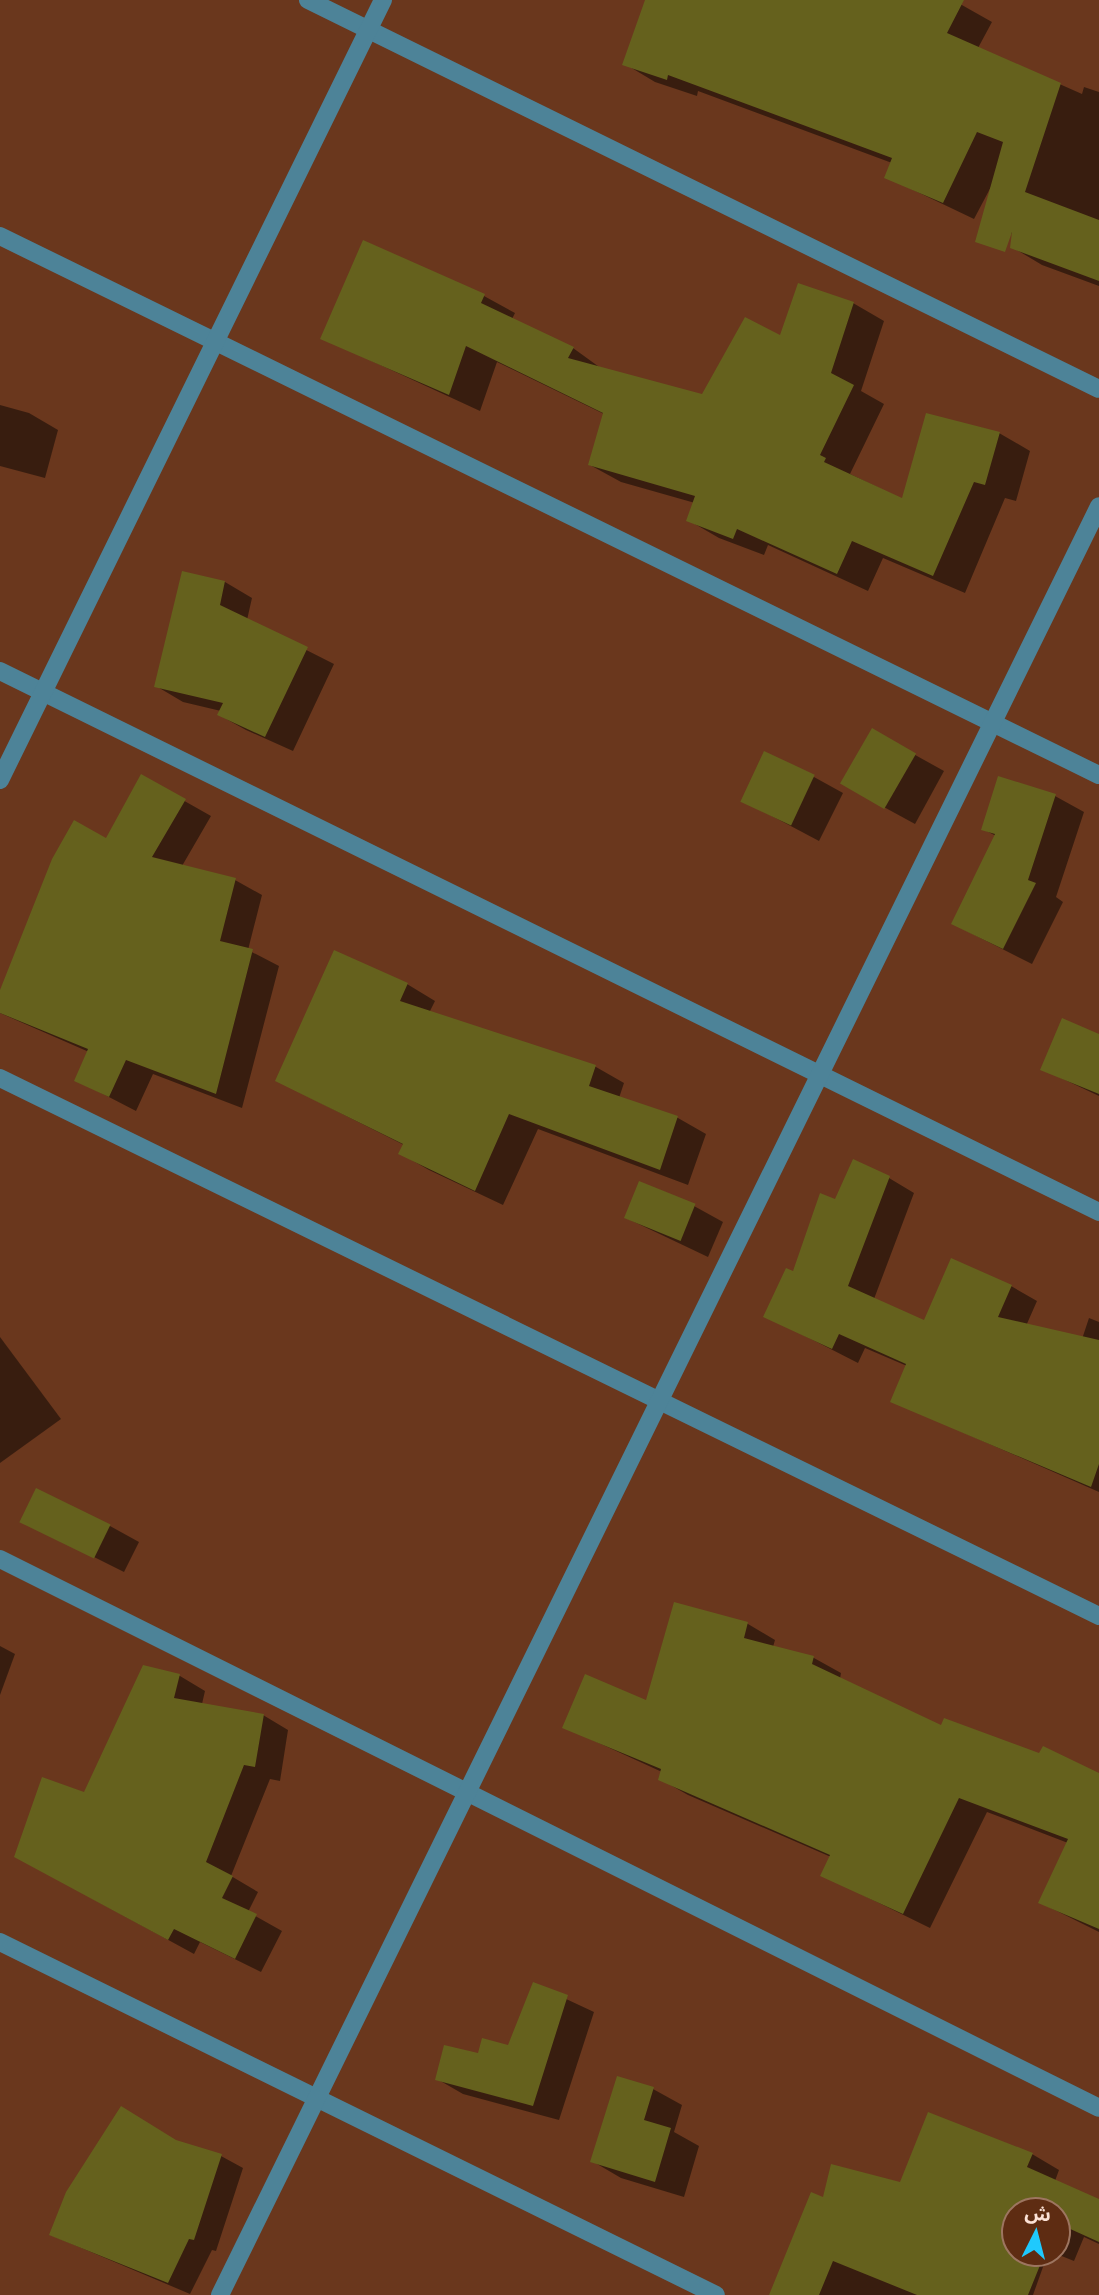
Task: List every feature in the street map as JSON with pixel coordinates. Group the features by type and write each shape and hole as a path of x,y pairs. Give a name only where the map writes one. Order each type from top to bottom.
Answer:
{"street":[{"path":"308,0 1099,389"},
{"path":"0,780 383,0"},
{"path":"0,236 1099,775"},
{"path":"220,2295 1099,506"},
{"path":"0,671 1099,1212"},
{"path":"0,1078 1099,1616"},
{"path":"0,1559 1099,2108"},
{"path":"0,1942 716,2295"}],"building":[{"path":"645,0 964,0 947,33 1061,83 1025,192 1099,220 1099,281 1010,248 1012,232 1005,252 975,242 1003,142 977,132 943,203 884,178 892,158 668,75 667,80 622,65"},
{"path":"363,240 485,294 481,303 574,347 568,358 702,394 745,317 780,335 798,283 854,302 831,373 854,385 820,455 826,458 824,462 902,498 926,413 1000,432 985,485 974,482 933,576 852,541 837,574 737,529 733,539 686,521 695,496 588,465 603,413 466,346 449,395 320,339"},
{"path":"182,571 225,581 220,605 308,647 265,737 217,715 223,703 154,687"},
{"path":"872,728 916,754 884,809 840,783"},
{"path":"764,751 815,775 791,825 740,802"},
{"path":"141,774 186,799 152,857 236,878 220,941 253,949 216,1094 126,1060 109,1097 74,1081 88,1049 0,1013 0,990 52,859 74,820 106,838"},
{"path":"998,776 1056,794 1028,880 1036,883 1003,949 951,924 995,834 981,830"},
{"path":"334,950 408,983 400,1001 596,1065 589,1086 678,1116 660,1170 509,1114 475,1191 398,1154 403,1144 275,1081"},
{"path":"1062,1018 1099,1034 1099,1094 1040,1070"},
{"path":"853,1159 890,1176 848,1286 924,1320 951,1258 1012,1285 998,1317 1099,1340 1099,1464 1091,1487 890,1402 906,1364 839,1334 832,1349 763,1317 786,1268 793,1271 820,1193 835,1199"},
{"path":"639,1181 696,1204 681,1241 624,1218"},
{"path":"36,1488 111,1524 94,1559 19,1522"},
{"path":"674,1602 748,1622 744,1638 814,1656 812,1664 941,1725 944,1718 1039,1753 1043,1746 1099,1773 1099,1929 1038,1903 1068,1839 959,1798 903,1914 820,1876 830,1855 658,1780 661,1769 562,1728 585,1674 646,1700"},
{"path":"143,1665 180,1674 174,1698 264,1714 255,1767 244,1765 206,1862 233,1876 222,1898 257,1914 235,1959 174,1929 168,1940 14,1857 42,1777 84,1792"},
{"path":"533,1982 568,1995 533,2106 435,2080 444,2045 478,2053 482,2038 508,2045"},
{"path":"617,2076 654,2087 644,2120 671,2128 655,2182 590,2162"},
{"path":"121,2106 176,2140 222,2154 194,2240 189,2239 168,2283 49,2235 66,2192"},
{"path":"928,2112 1033,2153 1027,2167 1099,2199 1099,2242 1071,2229 1071,2197 1001,2197 1001,2267 1039,2267 1028,2295 917,2295 833,2261 819,2295 769,2295 811,2192 823,2197 831,2164 900,2182"}]}
